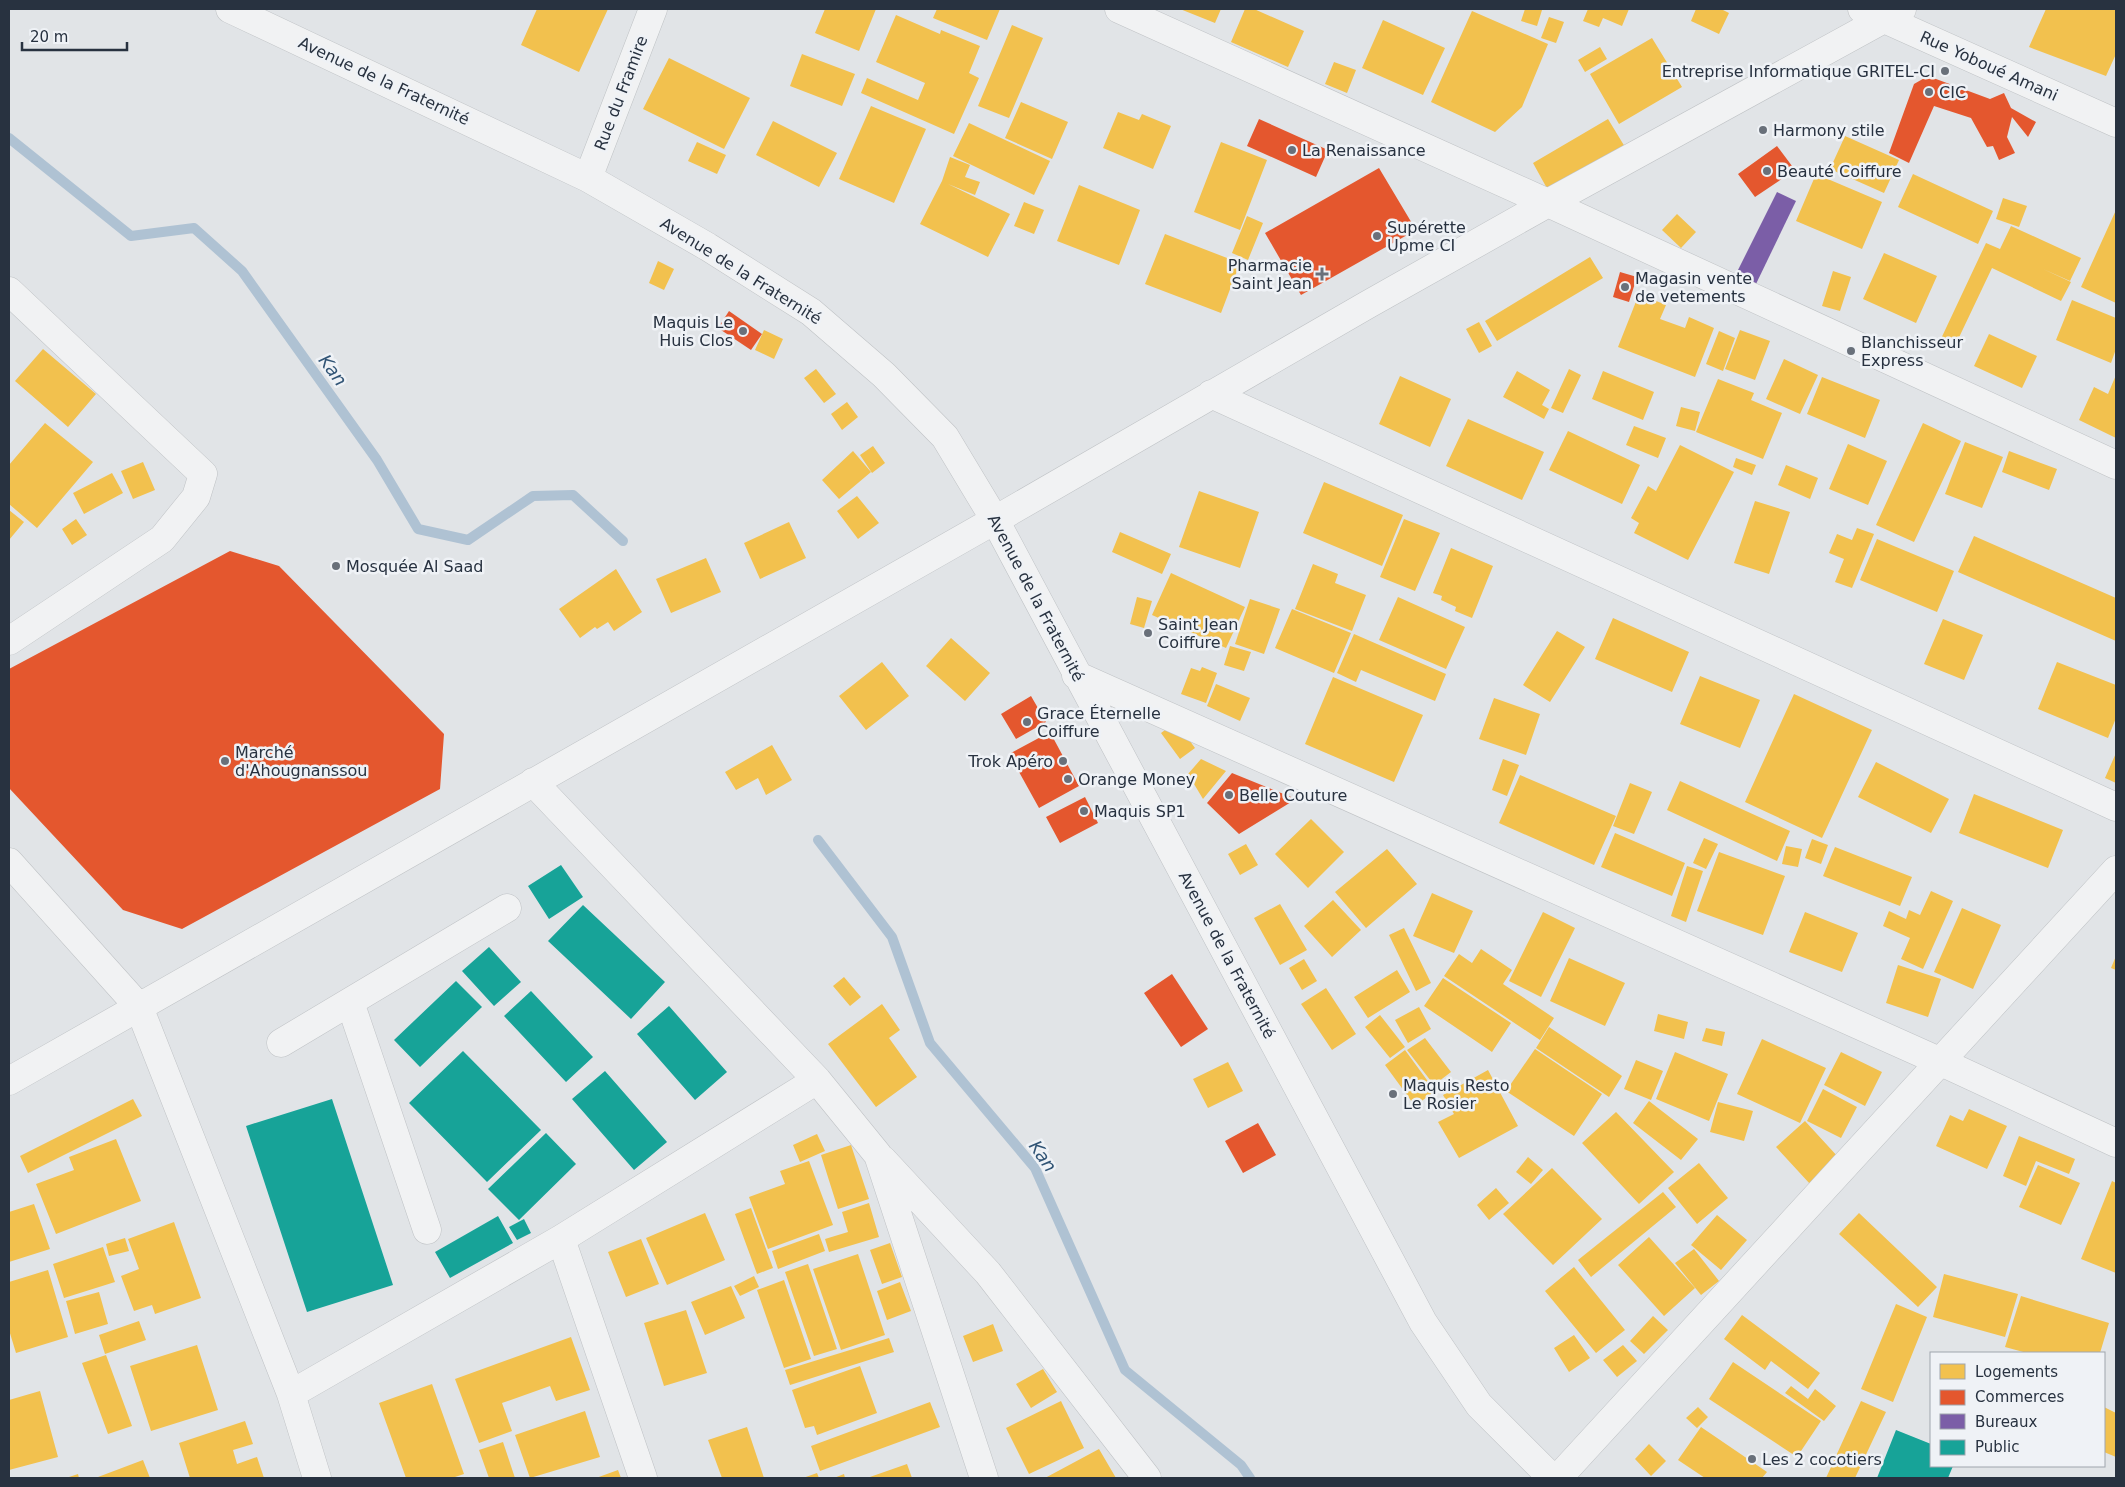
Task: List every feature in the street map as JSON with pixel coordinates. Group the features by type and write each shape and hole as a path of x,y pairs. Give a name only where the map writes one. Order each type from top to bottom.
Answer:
{"street":[{"name":"Avenue de la Fraternité","path":"230,9 588,178 708,247 811,312 884,375 945,437 995,520 1076,675 1424,1322 1479,1405 1552,1478"},
{"name":"Rue du Framire","path":"588,178 653,9"},
{"path":"1119,9 1548,203 2116,465"},
{"path":"9,1081 1883,12"},
{"name":"Rue Yoboué Amani","path":"1883,12 2116,123"},
{"path":"9,291 203,474 196,497 162,540 9,641"},
{"path":"1211,394 2116,807"},
{"path":"1076,675 1939,1060 2116,1144"},
{"path":"533,782 817,1080 878,1155 988,1273 1147,1478"},
{"path":"9,862 139,1007 291,1394 317,1478"},
{"path":"1558,1478 1939,1060 2116,870"},
{"path":"281,1043 507,908"},
{"path":"350,1002 428,1230"},
{"path":"291,1394 561,1239 817,1080"},
{"path":"878,1155 984,1478"},
{"path":"561,1239 643,1478"}],"building: Logements":[{"path":"537,9 608,9 579,72 521,45"},
{"path":"825,9 876,9 859,51 815,33"},
{"path":"937,9 1000,9 987,40 933,18"},
{"path":"1180,9 1221,9 1215,23"},
{"path":"1245,9 1254,9 1304,31 1288,67 1231,42"},
{"path":"1525,9 1542,10 1537,26 1521,21"},
{"path":"1588,9 1629,9 1622,26 1603,18 1599,27 1583,21"},
{"path":"1696,9 1721,9 1729,13 1719,34 1691,21"},
{"path":"2046,9 2116,9 2116,54 2106,76 2029,47"},
{"path":"1472,11 1548,44 1522,107 1495,132 1431,102"},
{"path":"896,15 940,34 941,30 980,46 969,73 979,78 954,134 861,93 867,78 918,100 925,83 876,62"},
{"path":"1549,17 1564,22 1556,43 1541,38"},
{"path":"1383,20 1445,48 1423,95 1362,68"},
{"path":"1012,25 1043,38 1009,118 978,106"},
{"path":"1652,38 1682,87 1619,124 1590,74"},
{"path":"1600,47 1607,59 1585,72 1578,60"},
{"path":"802,54 855,74 842,106 790,86"},
{"path":"669,58 750,98 724,149 643,109"},
{"path":"1334,62 1356,70 1347,93 1325,84"},
{"path":"1021,102 1068,122 1052,159 1005,138"},
{"path":"871,106 926,129 894,203 839,179"},
{"path":"1118,112 1139,120 1142,114 1171,126 1153,169 1103,148"},
{"path":"1608,119 1625,147 1549,192 1533,163"},
{"path":"773,121 837,153 819,187 756,155"},
{"path":"969,123 1050,161 1034,195 953,156"},
{"path":"1845,136 1899,160 1884,193 1830,169"},
{"path":"697,142 726,155 717,174 688,161"},
{"path":"1221,142 1267,160 1240,230 1194,212"},
{"path":"950,157 970,165 965,177 980,182 975,195 948,184 1010,214 988,257 920,224 942,181"},
{"path":"1816,174 1882,202 1862,249 1796,221"},
{"path":"1913,174 1993,211 1978,244 1898,207"},
{"path":"1079,185 1140,210 1119,265 1057,241"},
{"path":"2003,198 2027,206 2019,227 1996,219"},
{"path":"1024,202 1044,210 1034,234 1014,226"},
{"path":"2116,210 2116,303 2081,287"},
{"path":"1677,214 1696,232 1681,248 1662,230"},
{"path":"1247,216 1263,223 1248,260 1232,253"},
{"path":"2011,226 2081,258 2070,281 2043,269 2071,282 2061,301 1992,268 1953,350 1939,343 1986,243 2000,249"},
{"path":"1165,234 1240,263 1221,313 1145,284"},
{"path":"1884,253 1937,276 1916,323 1863,299"},
{"path":"1590,257 1603,278 1497,341 1485,321"},
{"path":"658,261 674,269 664,290 649,283"},
{"path":"1833,271 1851,277 1840,311 1822,306"},
{"path":"1639,294 1666,305 1660,319 1685,328 1689,317 1714,328 1695,377 1618,347"},
{"path":"2072,300 2116,318 2116,349 2111,363 2056,340"},
{"path":"1479,322 1492,346 1479,353 1466,329"},
{"path":"764,330 783,339 774,359 755,350"},
{"path":"1740,330 1770,341 1755,380 1725,369"},
{"path":"1719,331 1735,338 1723,371 1706,364"},
{"path":"1989,334 2037,356 2022,388 1974,366"},
{"path":"43,349 96,394 68,427 15,381"},
{"path":"1784,359 1818,375 1800,414 1766,399"},
{"path":"816,369 836,394 824,403 804,378"},
{"path":"1569,369 1581,375 1563,413 1551,408"},
{"path":"1517,371 1550,390 1542,405 1549,409 1544,419 1503,397"},
{"path":"1603,371 1654,392 1643,420 1592,399"},
{"path":"2116,375 2116,438 2079,420 2094,387 2108,394"},
{"path":"1400,376 1451,399 1430,447 1379,424"},
{"path":"1822,377 1880,400 1865,438 1807,414"},
{"path":"1718,379 1754,393 1751,400 1782,413 1763,459 1696,432"},
{"path":"847,402 858,417 842,430 831,414"},
{"path":"1681,407 1700,412 1695,431 1676,426"},
{"path":"1468,419 1544,452 1522,500 1446,466"},
{"path":"45,423 93,462 37,528 9,504 9,465"},
{"path":"1923,423 1961,441 1914,542 1876,525"},
{"path":"1634,426 1666,438 1658,458 1626,445"},
{"path":"1568,431 1640,465 1622,504 1549,470"},
{"path":"1965,442 2003,457 1982,508 1945,494"},
{"path":"1848,444 1887,461 1868,505 1829,489"},
{"path":"1680,445 1734,472 1688,560 1634,533 1639,523 1631,518 1648,486 1656,491"},
{"path":"873,446 885,463 872,473 860,455"},
{"path":"853,451 871,472 839,499 822,480"},
{"path":"2009,451 2057,469 2049,490 2002,472"},
{"path":"1736,458 1756,465 1752,475 1733,467"},
{"path":"143,462 155,490 133,499 121,471"},
{"path":"1786,465 1818,478 1810,499 1778,485"},
{"path":"112,473 123,493 84,514 73,493"},
{"path":"1324,482 1403,515 1382,566 1303,533"},
{"path":"1199,491 1259,512 1240,568 1179,547"},
{"path":"857,496 879,523 858,539 837,511"},
{"path":"1755,501 1790,512 1769,574 1734,563"},
{"path":"9,510 24,522 9,540"},
{"path":"76,519 87,535 72,545 62,529"},
{"path":"1404,519 1440,533 1415,591 1380,577"},
{"path":"789,522 806,558 760,579 744,543"},
{"path":"1857,528 1874,534 1852,588 1835,582 1844,559 1829,553 1837,534 1852,540"},
{"path":"1120,532 1171,554 1162,574 1112,552"},
{"path":"1974,536 2116,598 2116,641 1958,572"},
{"path":"1877,539 1954,571 1937,612 1860,580"},
{"path":"1451,548 1493,566 1472,618 1455,611 1456,607 1441,600 1442,596 1433,593"},
{"path":"706,558 721,592 671,613 656,579"},
{"path":"1313,564 1338,574 1335,583 1366,595 1352,631 1295,609"},
{"path":"616,569 642,612 614,631 608,622 597,629 595,627 580,638 559,609"},
{"path":"1171,573 1245,607 1226,648 1152,615"},
{"path":"1137,597 1152,601 1144,628 1130,624"},
{"path":"1398,597 1465,627 1446,669 1379,640"},
{"path":"1250,599 1280,609 1264,654 1235,644"},
{"path":"1292,609 1351,633 1334,673 1275,648"},
{"path":"1613,618 1689,652 1672,692 1595,659"},
{"path":"1943,619 1983,635 1964,680 1924,664"},
{"path":"1557,631 1585,647 1550,702 1523,685"},
{"path":"1354,634 1446,674 1435,701 1361,670 1356,682 1337,673"},
{"path":"951,638 990,673 965,701 926,666"},
{"path":"1230,646 1251,652 1244,671 1224,665"},
{"path":"882,662 909,696 866,730 839,696"},
{"path":"2057,662 2116,685 2116,718 2108,738 2038,709"},
{"path":"1202,667 1217,673 1206,703 1181,694 1191,668 1200,671"},
{"path":"1700,676 1760,700 1740,748 1680,724"},
{"path":"1333,677 1423,715 1394,782 1305,744"},
{"path":"1216,684 1250,698 1240,721 1207,706"},
{"path":"1794,694 1872,730 1822,838 1745,802"},
{"path":"1494,698 1540,714 1526,755 1479,739"},
{"path":"1176,722 1195,748 1180,759 1161,733"},
{"path":"772,745 792,780 766,795 758,778 736,790 725,772"},
{"path":"2116,753 2116,783 2105,778"},
{"path":"1201,759 1226,771 1203,799 1188,774"},
{"path":"1503,759 1519,765 1507,796 1492,790"},
{"path":"1876,762 1949,799 1931,833 1858,797"},
{"path":"1520,775 1616,816 1594,865 1499,823"},
{"path":"1680,781 1790,831 1777,861 1667,810"},
{"path":"1630,783 1652,792 1634,834 1613,826"},
{"path":"1974,794 2063,830 2048,868 1959,833"},
{"path":"1311,819 1344,852 1308,888 1275,854"},
{"path":"1615,833 1685,863 1672,896 1601,867"},
{"path":"1704,838 1718,844 1706,869 1693,863"},
{"path":"1812,839 1828,845 1821,864 1805,858"},
{"path":"1246,844 1258,865 1240,875 1228,854"},
{"path":"1786,846 1802,849 1798,867 1782,864"},
{"path":"1835,847 1912,877 1900,906 1823,876"},
{"path":"1387,849 1417,884 1366,928 1335,892"},
{"path":"1719,852 1785,876 1763,935 1697,911"},
{"path":"1687,866 1703,871 1686,922 1671,916"},
{"path":"1931,891 1953,901 1923,969 1901,959 1910,938 1883,926 1889,911 1906,919 1909,910 1920,915"},
{"path":"1432,893 1473,911 1454,953 1413,936"},
{"path":"1333,900 1361,930 1332,957 1304,926"},
{"path":"1280,904 1307,950 1280,965 1254,918"},
{"path":"1962,908 2001,925 1973,989 1934,972"},
{"path":"1543,912 1575,928 1541,997 1509,981"},
{"path":"1805,912 1858,933 1842,972 1789,952"},
{"path":"1404,928 1431,983 1416,991 1389,935"},
{"path":"1481,949 1512,970 1503,984 1554,1018 1540,1040 1444,976 1459,954 1472,963"},
{"path":"2116,956 2116,970 2111,968"},
{"path":"1569,958 1625,983 1605,1026 1550,1001"},
{"path":"1304,959 1317,981 1302,990 1289,968"},
{"path":"1898,965 1941,979 1928,1017 1886,1003"},
{"path":"1397,970 1410,992 1368,1018 1354,997"},
{"path":"844,977 861,997 850,1006 833,986"},
{"path":"1443,978 1511,1023 1492,1052 1424,1006"},
{"path":"1326,988 1356,1034 1332,1050 1301,1004"},
{"path":"882,1004 900,1030 889,1038 917,1077 876,1107 828,1044"},
{"path":"1419,1007 1431,1029 1408,1043 1395,1020"},
{"path":"1658,1014 1688,1022 1684,1039 1654,1031"},
{"path":"1380,1015 1405,1047 1390,1058 1365,1027"},
{"path":"1549,1027 1622,1076 1609,1097 1536,1048"},
{"path":"1706,1028 1725,1032 1722,1046 1702,1041"},
{"path":"1425,1038 1451,1072 1434,1085 1407,1050"},
{"path":"1762,1039 1826,1068 1800,1123 1737,1094"},
{"path":"1535,1049 1602,1094 1574,1136 1506,1091"},
{"path":"1405,1050 1435,1091 1415,1106 1385,1065"},
{"path":"1675,1052 1728,1074 1709,1121 1656,1099"},
{"path":"1841,1052 1882,1072 1865,1106 1824,1085"},
{"path":"1636,1060 1663,1071 1651,1100 1624,1089"},
{"path":"1228,1062 1243,1091 1208,1108 1193,1079"},
{"path":"1488,1070 1518,1126 1459,1158 1438,1122 1454,1114 1443,1095"},
{"path":"1823,1089 1857,1107 1841,1138 1807,1121"},
{"path":"133,1099 142,1116 28,1173 20,1156"},
{"path":"1649,1101 1698,1139 1681,1160 1633,1123"},
{"path":"1718,1102 1753,1111 1744,1141 1710,1132"},
{"path":"1969,1109 2007,1126 1987,1169 1936,1146 1950,1115 1963,1121"},
{"path":"1616,1112 1674,1172 1639,1204 1582,1143"},
{"path":"1805,1121 1839,1158 1810,1184 1776,1147"},
{"path":"817,1134 825,1151 800,1162 793,1145"},
{"path":"2019,1136 2075,1159 2069,1174 2036,1161 2026,1186 2003,1176"},
{"path":"116,1139 141,1201 56,1234 36,1184 74,1170 69,1157"},
{"path":"851,1145 869,1199 838,1209 821,1155"},
{"path":"1528,1157 1543,1170 1531,1184 1516,1172"},
{"path":"809,1161 833,1225 768,1249 749,1197 785,1184 780,1171"},
{"path":"1699,1163 1728,1198 1697,1224 1668,1188"},
{"path":"2038,1165 2080,1183 2061,1225 2019,1207"},
{"path":"1552,1168 1602,1219 1553,1265 1503,1214"},
{"path":"2112,1181 2116,1183 2116,1273 2081,1259"},
{"path":"1496,1188 1509,1203 1489,1220 1477,1205"},
{"path":"1663,1192 1676,1207 1591,1277 1578,1260"},
{"path":"869,1203 879,1237 829,1252 825,1239 848,1232 842,1212"},
{"path":"34,1204 50,1249 9,1262 9,1212"},
{"path":"751,1208 773,1268 757,1274 735,1214"},
{"path":"705,1213 725,1260 667,1285 646,1238"},
{"path":"1859,1213 1937,1287 1918,1307 1839,1234"},
{"path":"1717,1215 1747,1240 1721,1270 1691,1245"},
{"path":"174,1222 201,1298 155,1314 152,1305 134,1311 121,1276 139,1269 128,1239"},
{"path":"819,1234 825,1251 778,1269 772,1251"},
{"path":"1649,1237 1695,1288 1664,1316 1618,1265"},
{"path":"125,1238 129,1251 109,1256 106,1244"},
{"path":"641,1239 659,1284 626,1297 608,1252"},
{"path":"890,1243 902,1277 882,1284 870,1250"},
{"path":"103,1247 115,1282 64,1298 53,1264"},
{"path":"1694,1249 1719,1281 1701,1295 1675,1263"},
{"path":"858,1254 885,1335 841,1350 813,1269"},
{"path":"808,1264 837,1349 814,1356 785,1272"},
{"path":"1574,1267 1625,1330 1596,1353 1545,1291"},
{"path":"48,1270 68,1337 16,1353 9,1330 9,1282"},
{"path":"1944,1274 2018,1294 2005,1337 1933,1317"},
{"path":"754,1276 759,1287 740,1296 734,1286"},
{"path":"784,1280 811,1359 784,1368 757,1290"},
{"path":"900,1282 911,1311 887,1320 877,1291"},
{"path":"731,1286 745,1318 705,1335 691,1302"},
{"path":"99,1292 108,1324 75,1334 66,1301"},
{"path":"2021,1296 2109,1323 2100,1352 2023,1352 2005,1347"},
{"path":"1896,1304 1927,1317 1893,1402 1861,1389"},
{"path":"686,1310 707,1373 664,1386 644,1323"},
{"path":"1742,1315 1820,1373 1808,1389 1771,1361 1765,1370 1724,1339"},
{"path":"1653,1316 1668,1330 1644,1354 1630,1341"},
{"path":"139,1321 146,1340 105,1354 99,1335"},
{"path":"993,1324 1003,1351 973,1362 963,1336"},
{"path":"1574,1335 1590,1358 1569,1372 1554,1348"},
{"path":"571,1337 590,1390 556,1401 550,1386 502,1403 512,1431 479,1443 455,1379"},
{"path":"889,1338 894,1352 790,1385 785,1370"},
{"path":"197,1345 218,1410 151,1431 130,1366"},
{"path":"1623,1345 1637,1361 1617,1377 1603,1360"},
{"path":"106,1355 132,1426 108,1434 82,1363"},
{"path":"1733,1362 1821,1421 1797,1457 1709,1399"},
{"path":"860,1366 877,1413 817,1435 814,1426 805,1428 792,1390"},
{"path":"1043,1369 1057,1392 1031,1408 1016,1384"},
{"path":"432,1384 464,1474 452,1478 406,1478 379,1403"},
{"path":"1791,1386 1808,1399 1815,1389 1836,1406 1824,1421 1785,1393"},
{"path":"40,1391 58,1457 9,1470 9,1400"},
{"path":"1061,1401 1084,1448 1029,1474 1006,1428"},
{"path":"1861,1401 1886,1412 1855,1478 1826,1478"},
{"path":"930,1402 940,1427 820,1471 811,1446"},
{"path":"1698,1407 1708,1417 1697,1428 1686,1418"},
{"path":"2105,1408 2116,1413 2116,1457 2105,1452"},
{"path":"585,1411 600,1457 530,1478 515,1435"},
{"path":"245,1421 253,1444 233,1450 237,1464 257,1457 264,1478 190,1478 179,1443"},
{"path":"747,1427 764,1478 722,1478 708,1440"},
{"path":"1701,1427 1767,1472 1762,1478 1705,1478 1678,1460"},
{"path":"503,1442 515,1478 489,1478 479,1450"},
{"path":"1649,1444 1666,1461 1651,1476 1635,1459"},
{"path":"1099,1449 1116,1478 1045,1478"},
{"path":"143,1460 150,1478 98,1477"},
{"path":"907,1464 912,1478 867,1478"},
{"path":"618,1470 621,1478 596,1478"},
{"path":"817,1473 819,1478 803,1478"},
{"path":"78,1474 79,1478 66,1478"},
{"path":"844,1474 845,1478 834,1478"}],"building: Commerces":[{"path":"1928,76 1990,99 2004,93 2011,108 2036,122 2028,137 2012,117 2007,137 2015,153 1999,160 1993,146 1987,147 1971,118 1934,106 1909,163 1889,153 1914,84"},
{"path":"1259,119 1328,150 1316,177 1247,146"},
{"path":"1777,146 1795,170 1755,197 1738,174"},
{"path":"1379,168 1416,230 1301,295 1265,233"},
{"name":"Magasin vente de vetements","path":"1620,272 1637,277 1629,302 1613,297"},
{"path":"729,311 762,334 751,350 718,328"},
{"name":"Marché d'Ahougnanssou","path":"230,551 279,566 444,734 440,789 182,929 123,910 9,788 9,669"},
{"path":"1031,696 1046,722 1016,739 1001,714"},
{"path":"1050,732 1079,786 1039,808 1009,754"},
{"path":"1232,773 1296,799 1239,834 1207,803"},
{"path":"1085,797 1098,823 1060,843 1046,817"},
{"path":"1172,974 1208,1029 1181,1047 1144,993"},
{"path":"1258,1123 1276,1155 1243,1173 1225,1141"}],"building: Bureaux":[{"path":"1777,192 1796,201 1756,284 1736,274"}],"building: Public":[{"path":"561,865 583,897 549,919 528,886"},
{"path":"583,905 665,982 631,1019 548,941"},
{"path":"489,947 521,982 494,1006 462,971"},
{"path":"456,981 482,1007 420,1067 394,1040"},
{"path":"531,991 593,1057 566,1082 504,1016"},
{"path":"669,1006 727,1072 695,1100 637,1034"},
{"path":"463,1051 541,1130 487,1182 409,1103"},
{"path":"605,1071 667,1142 634,1170 572,1099"},
{"path":"332,1099 393,1285 307,1312 246,1126"},
{"path":"546,1133 576,1164 519,1220 488,1189"},
{"path":"498,1216 513,1243 450,1278 435,1252"},
{"path":"524,1219 531,1233 517,1240 509,1227"},
{"path":"1896,1430 1930,1444 1930,1467 1953,1467 1948,1478 1877,1478"}],"waterway":[{"name":"Kan","path":"9,138 131,236 194,228 242,271 377,460 418,529 468,540 533,496 573,495 623,541"},
{"name":"Kan","path":"818,840 892,937 930,1043 1035,1168 1125,1370 1241,1465 1250,1478"}],"place":[{"name":"Entreprise Informatique GRITEL-CI","path":"1945,71"},
{"name":"CIC","path":"1929,92"},
{"name":"Harmony stile","path":"1763,130"},
{"name":"La Renaissance","path":"1292,150"},
{"name":"Beauté Coiffure","path":"1767,171"},
{"name":"Supérette Upme CI","path":"1377,236"},
{"name":"Pharmacie Saint Jean","path":"1322,274"},
{"name":"Magasin vente de vetements","path":"1625,287"},
{"name":"Maquis Le Huis Clos","path":"743,331"},
{"name":"Blanchisseur Express","path":"1851,351"},
{"name":"Mosquée Al Saad","path":"336,566"},
{"name":"Saint Jean Coiffure","path":"1148,633"},
{"name":"Grace Éternelle Coiffure","path":"1027,722"},
{"name":"Marché d'Ahougnanssou","path":"225,761"},
{"name":"Trok Apéro","path":"1063,761"},
{"name":"Orange Money","path":"1068,779"},
{"name":"Belle Couture","path":"1229,795"},
{"name":"Maquis SP1","path":"1084,811"},
{"name":"Maquis Resto Le Rosier","path":"1393,1094"},
{"name":"Les 2 cocotiers","path":"1752,1459"}]}
